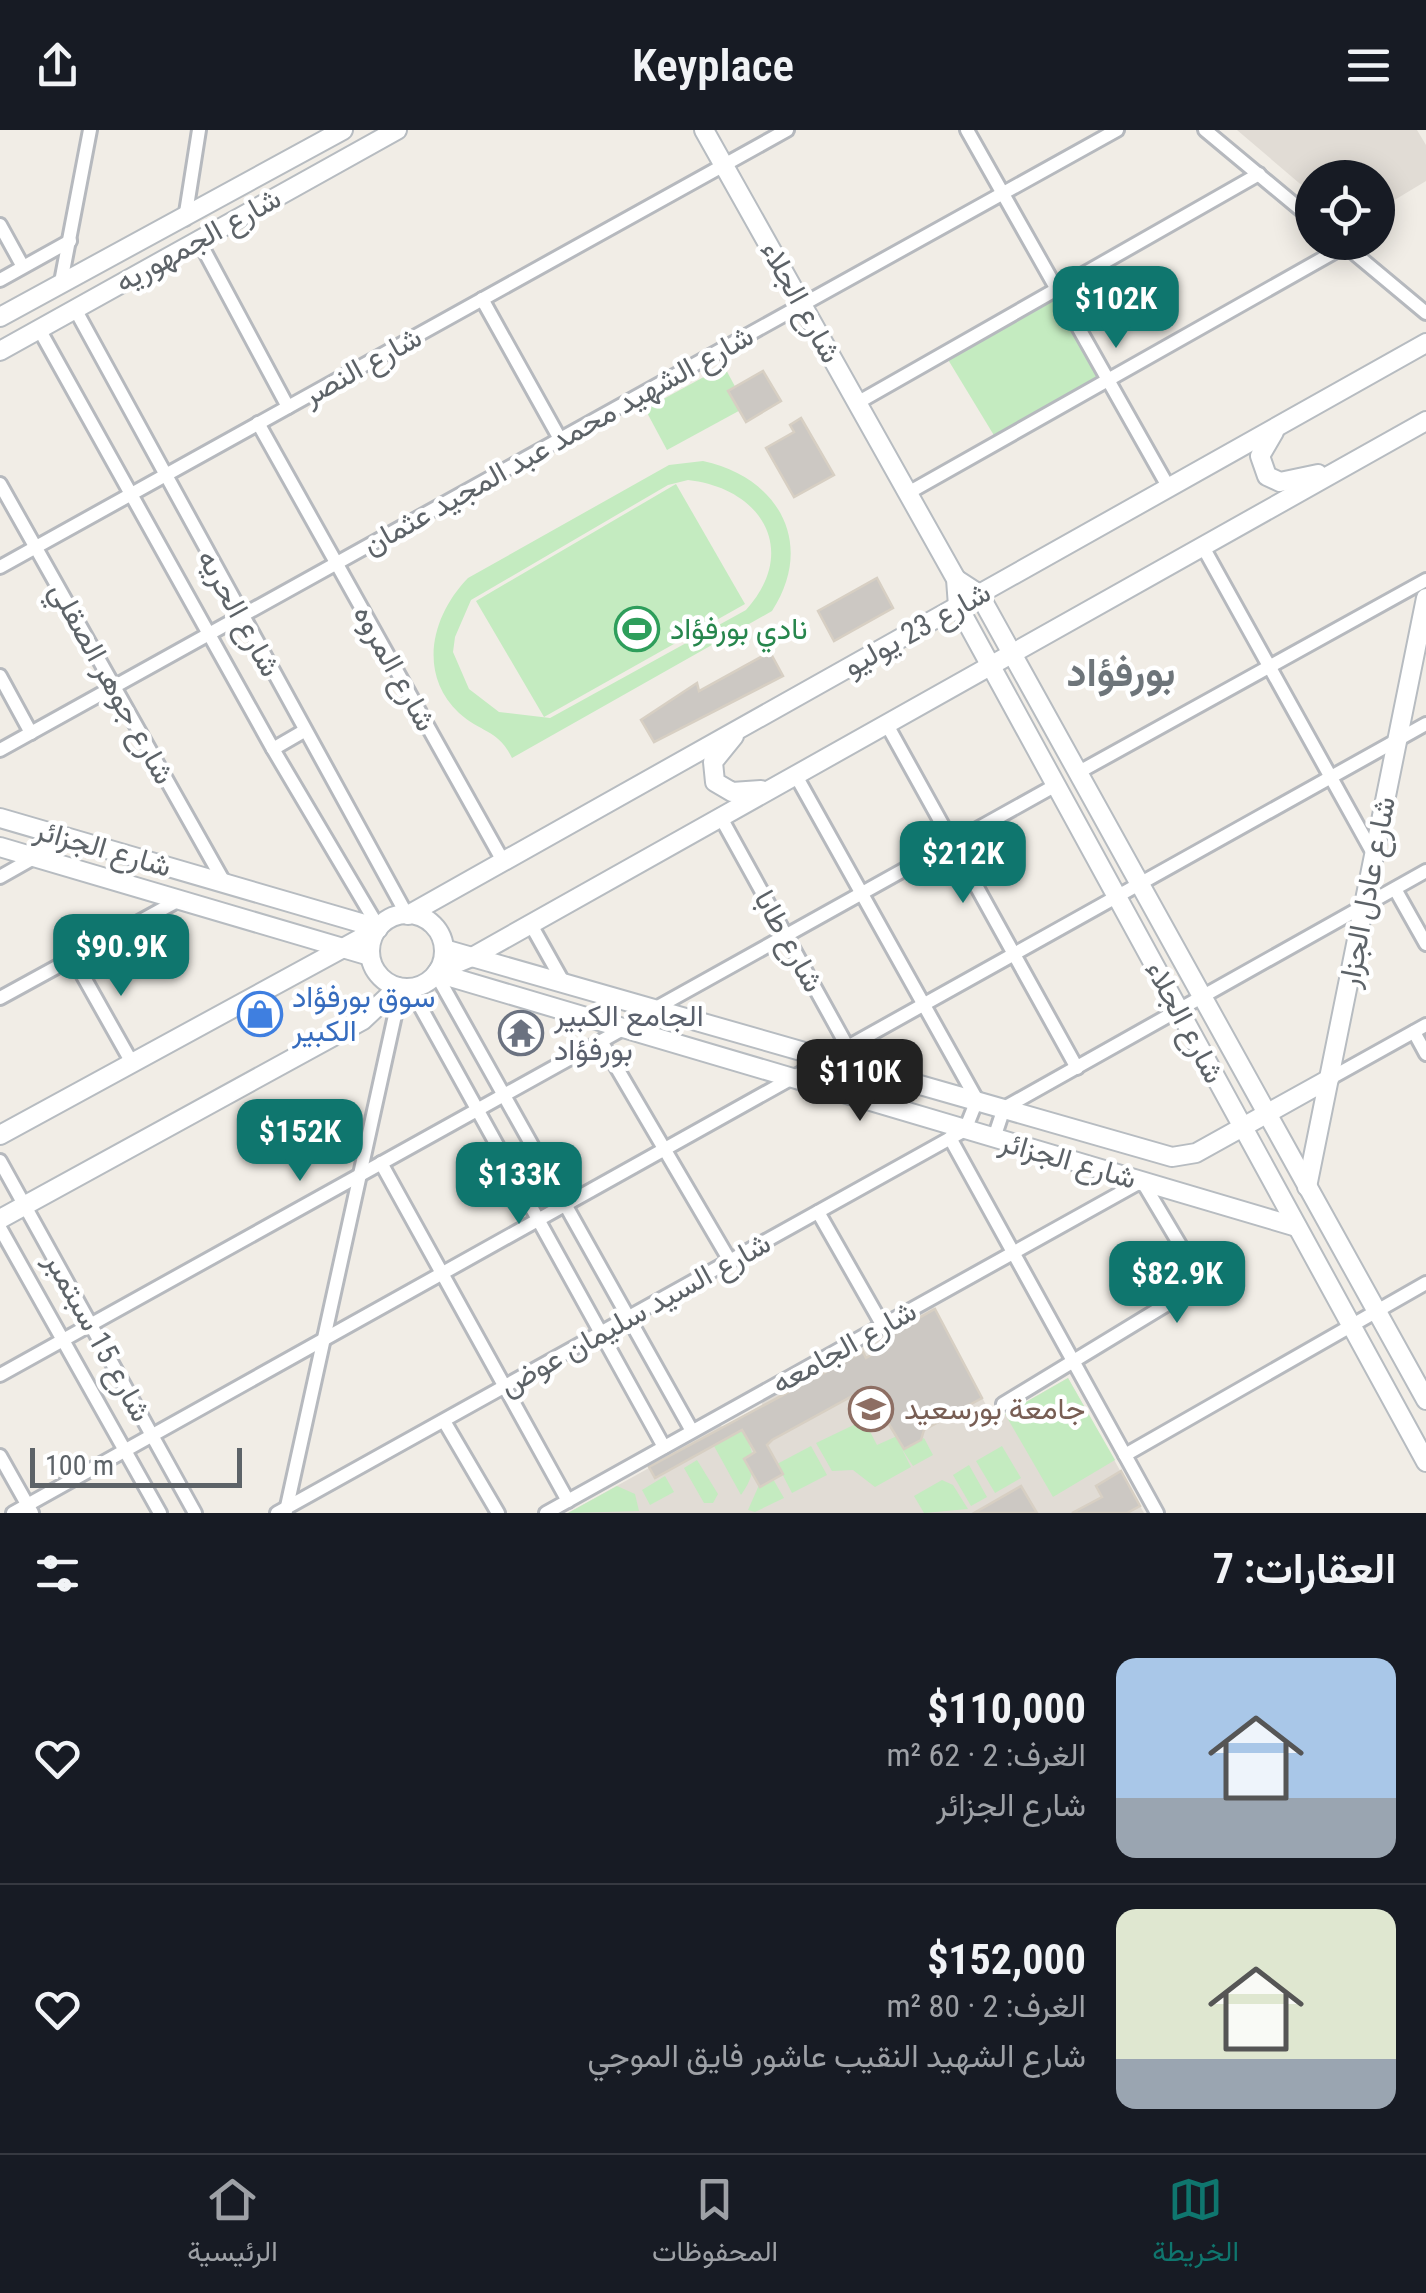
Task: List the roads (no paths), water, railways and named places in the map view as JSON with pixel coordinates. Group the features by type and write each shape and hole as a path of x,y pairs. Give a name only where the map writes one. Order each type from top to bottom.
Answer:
{"main road":[{"name":"شارع الجمهوريه","path":"0,317 344,130"},
{"name":"شارع الجمهوريه","path":"0,351 398,130"},
{"name":"شارع الجلاء","path":"704,130 956,578 958,606 1426,1462"},
{"path":"296,156 309,179"},
{"name":"شارع 23 يوليو","path":"407,914 1426,343"},
{"path":"0,1219 363,1020 403,988 474,956 1426,421"},
{"path":"1278,427 1260,456 1267,476 1287,481 1340,468"},
{"name":"شارع الجلاء","path":"956,578 979,594 1426,1400"},
{"name":"شارع عادل الجزار","path":"1307,1187 1426,598"},
{"path":"744,725 712,762 714,782 732,792 769,789"},
{"name":"شارع الجزائر","path":"0,818 378,929"},
{"name":"شارع الجزائر","path":"0,847 370,956"},
{"path":"0,1135 339,947 407,914 432,924 444,948 437,972"},
{"path":"378,929 370,956 382,979 403,988"},
{"name":"شارع الجزائر","path":"444,948 1179,1158 1196,1153 1266,1113"},
{"name":"شارع الجزائر","path":"437,972 958,1134 994,1138 1297,1226"},
{"path":"1266,1113 1329,1078"}],"street":[{"path":"61,282 90,130"},
{"path":"185,218 199,130"},
{"name":"شارع النصر","path":"0,567 787,130"},
{"path":"968,130 1168,488"},
{"name":"شارع الشهيد محمد عبد المجيد عثمان","path":"0,750 1117,130"},
{"path":"1205,130 1295,205"},
{"path":"858,403 1259,174"},
{"path":"0,224 22,265"},
{"path":"198,239 288,407"},
{"path":"0,280 70,241"},
{"path":"908,492 1315,260"},
{"path":"1362,260 1426,313"},
{"path":"482,299 560,439"},
{"name":"شارع الحريه","path":"76,309 304,732 407,914"},
{"name":"شارع الحريه","path":"39,329 378,929"},
{"name":"شارع المروه","path":"258,423 503,860"},
{"name":"شارع جوهر الصقلي","path":"0,484 224,882"},
{"path":"1203,547 1374,856"},
{"path":"1079,772 1426,580"},
{"path":"0,676 31,732"},
{"path":"886,723 1077,1068"},
{"path":"13,1513 29,1509 125,1451 1426,724"},
{"path":"274,749 304,732"},
{"path":"795,774 978,1100 958,1134 1014,1253 1156,1513"},
{"path":"656,1008 1056,785"},
{"name":"شارع طابا","path":"720,816 858,1066"},
{"path":"0,877 69,838"},
{"path":"994,1138 1004,1108 1426,871"},
{"path":"1395,889 1426,944"},
{"path":"0,998 178,900"},
{"path":"530,923 562,980"},
{"path":"73,958 131,1061"},
{"path":"437,972 692,1431"},
{"path":"403,988 478,1109 664,1448"},
{"path":"283,1511 403,988"},
{"path":"1329,1078 1420,1028 1426,1054"},
{"path":"0,1375 620,1030"},
{"path":"601,1041 730,1262"},
{"name":"شارع السيد سليمان عوض","path":"283,1511 958,1134"},
{"name":"شارع 15 سبتمبر","path":"0,1162 195,1513"},
{"path":"381,1163 568,1501"},
{"path":"1003,1404 1182,1298 1195,1283 1195,1270 1142,1181"},
{"name":"شارع الجامعه","path":"546,1513 1142,1181"},
{"path":"818,1212 883,1326"},
{"name":"شارع 15 سبتمبر","path":"0,1228 160,1513"},
{"path":"1125,1455 1426,1283"},
{"path":"444,1421 498,1513"},
{"path":"0,1456 29,1509"}],"place":[{"name":"نادي بورفؤاد","path":"637,629"},
{"name":"سوق بورفؤاد الكبير","path":"260,1014"},
{"name":"الجامع الكبير بورفؤاد","path":"521,1033"},
{"name":"جامعة بورسعيد","path":"871,1409"}],"district":[{"name":"بورفؤاد","path":"1121,672"}]}
